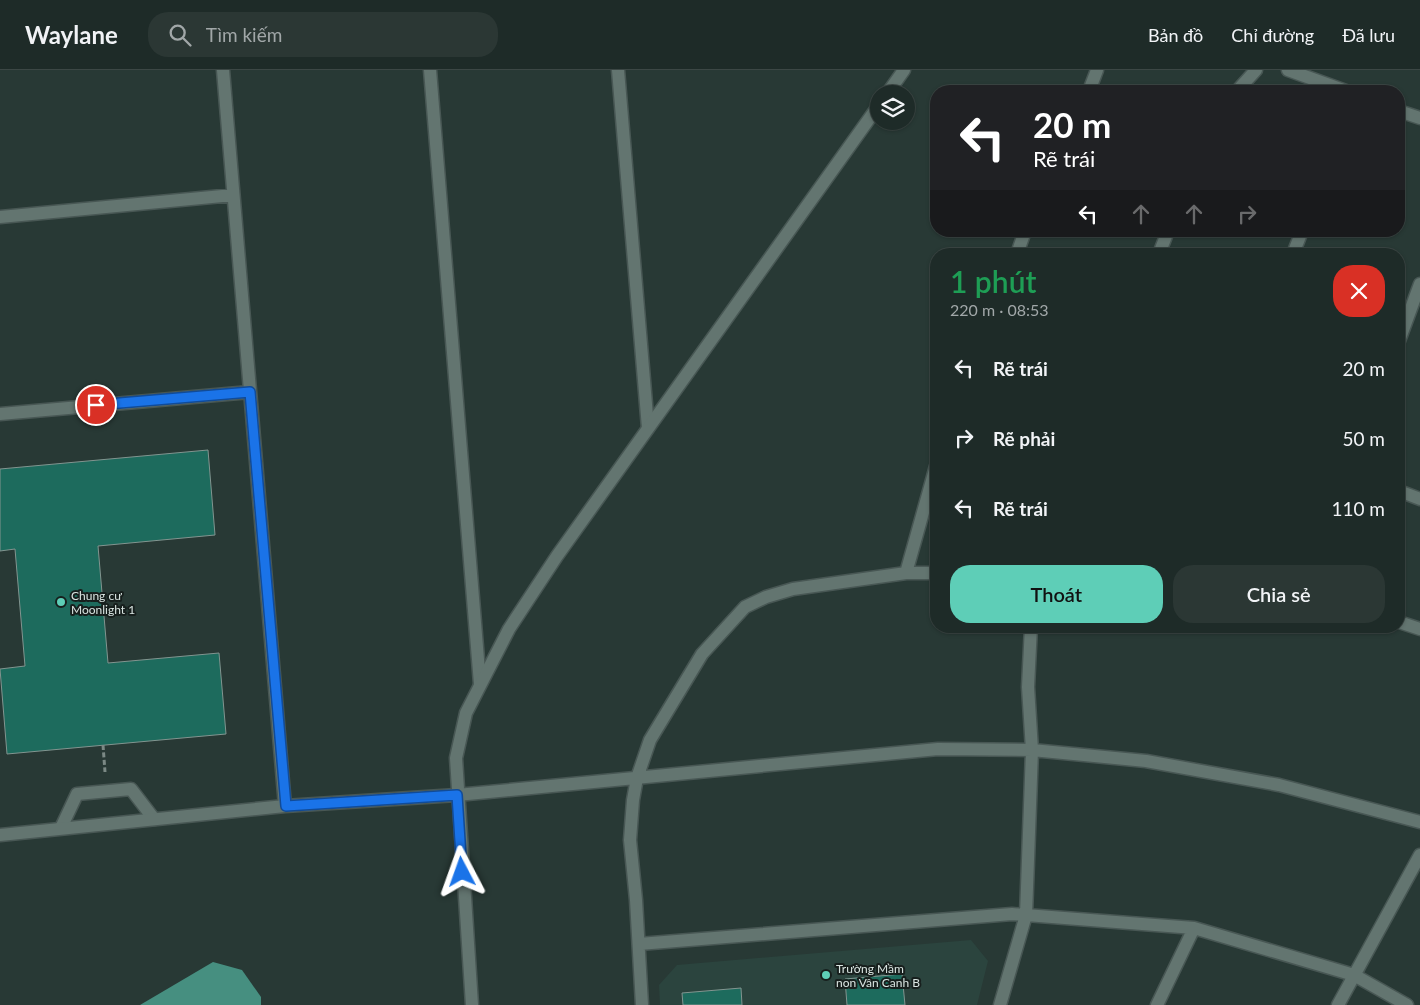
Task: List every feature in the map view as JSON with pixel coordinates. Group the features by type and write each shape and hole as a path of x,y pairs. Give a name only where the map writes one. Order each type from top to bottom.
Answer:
{"street":[{"path":"223,70 286,806"},
{"path":"430,70 480,684"},
{"path":"618,70 648,428"},
{"path":"893,85 904,70"},
{"path":"1091,85 1097,70"},
{"path":"1242,85 1256,70"},
{"path":"1288,70 1329,85"},
{"path":"1405,113 1420,118"},
{"path":"472,1005 456,758 466,713 509,629 557,556 870,118"},
{"path":"0,217 234,195"},
{"path":"1405,325 1420,284"},
{"path":"0,414 250,392"},
{"path":"906,573 930,487"},
{"path":"1405,494 1420,500"},
{"path":"642,1005 630,840 638,778 650,740 702,654 745,607 766,597 793,589 906,573 930,572"},
{"path":"1405,624 1420,629"},
{"path":"1000,1005 1026,915 1032,750 1028,687 1030,633"},
{"path":"0,836 61,828 286,806 457,795 938,750 1032,750 1146,761 1279,785 1420,822"},
{"path":"61,828 78,794 107,791 131,789 154,819"},
{"path":"1338,1005 1420,855"},
{"path":"639,944 1012,914 1194,928 1354,975 1407,1005"},
{"path":"1157,1005 1194,928"}],"path":[{"path":"103,745 107,791"}],"shaded area":[{"name":"Trường Mầm non Vân Canh B","path":"971,940 988,961 977,1005 660,1005 659,985 677,965"},
{"path":"213,962 242,970 261,997 261,1005 140,1005"}],"building":[{"name":"Chung cư Moonlight 1","path":"208,450 215,535 98,546 108,663 219,653 226,734 7,754 0,669 25,666 15,549 0,551 0,469"},
{"path":"902,974 905,1005 847,1005 845,979"},
{"path":"741,988 742,1005 683,1005 682,993"}],"place":[{"name":"Chung cư Moonlight 1","path":"61,602"},
{"name":"Trường Mầm non Vân Canh B","path":"826,975"}],"route":[{"path":"96,405 250,392 286,806 457,795 462,872"}]}
